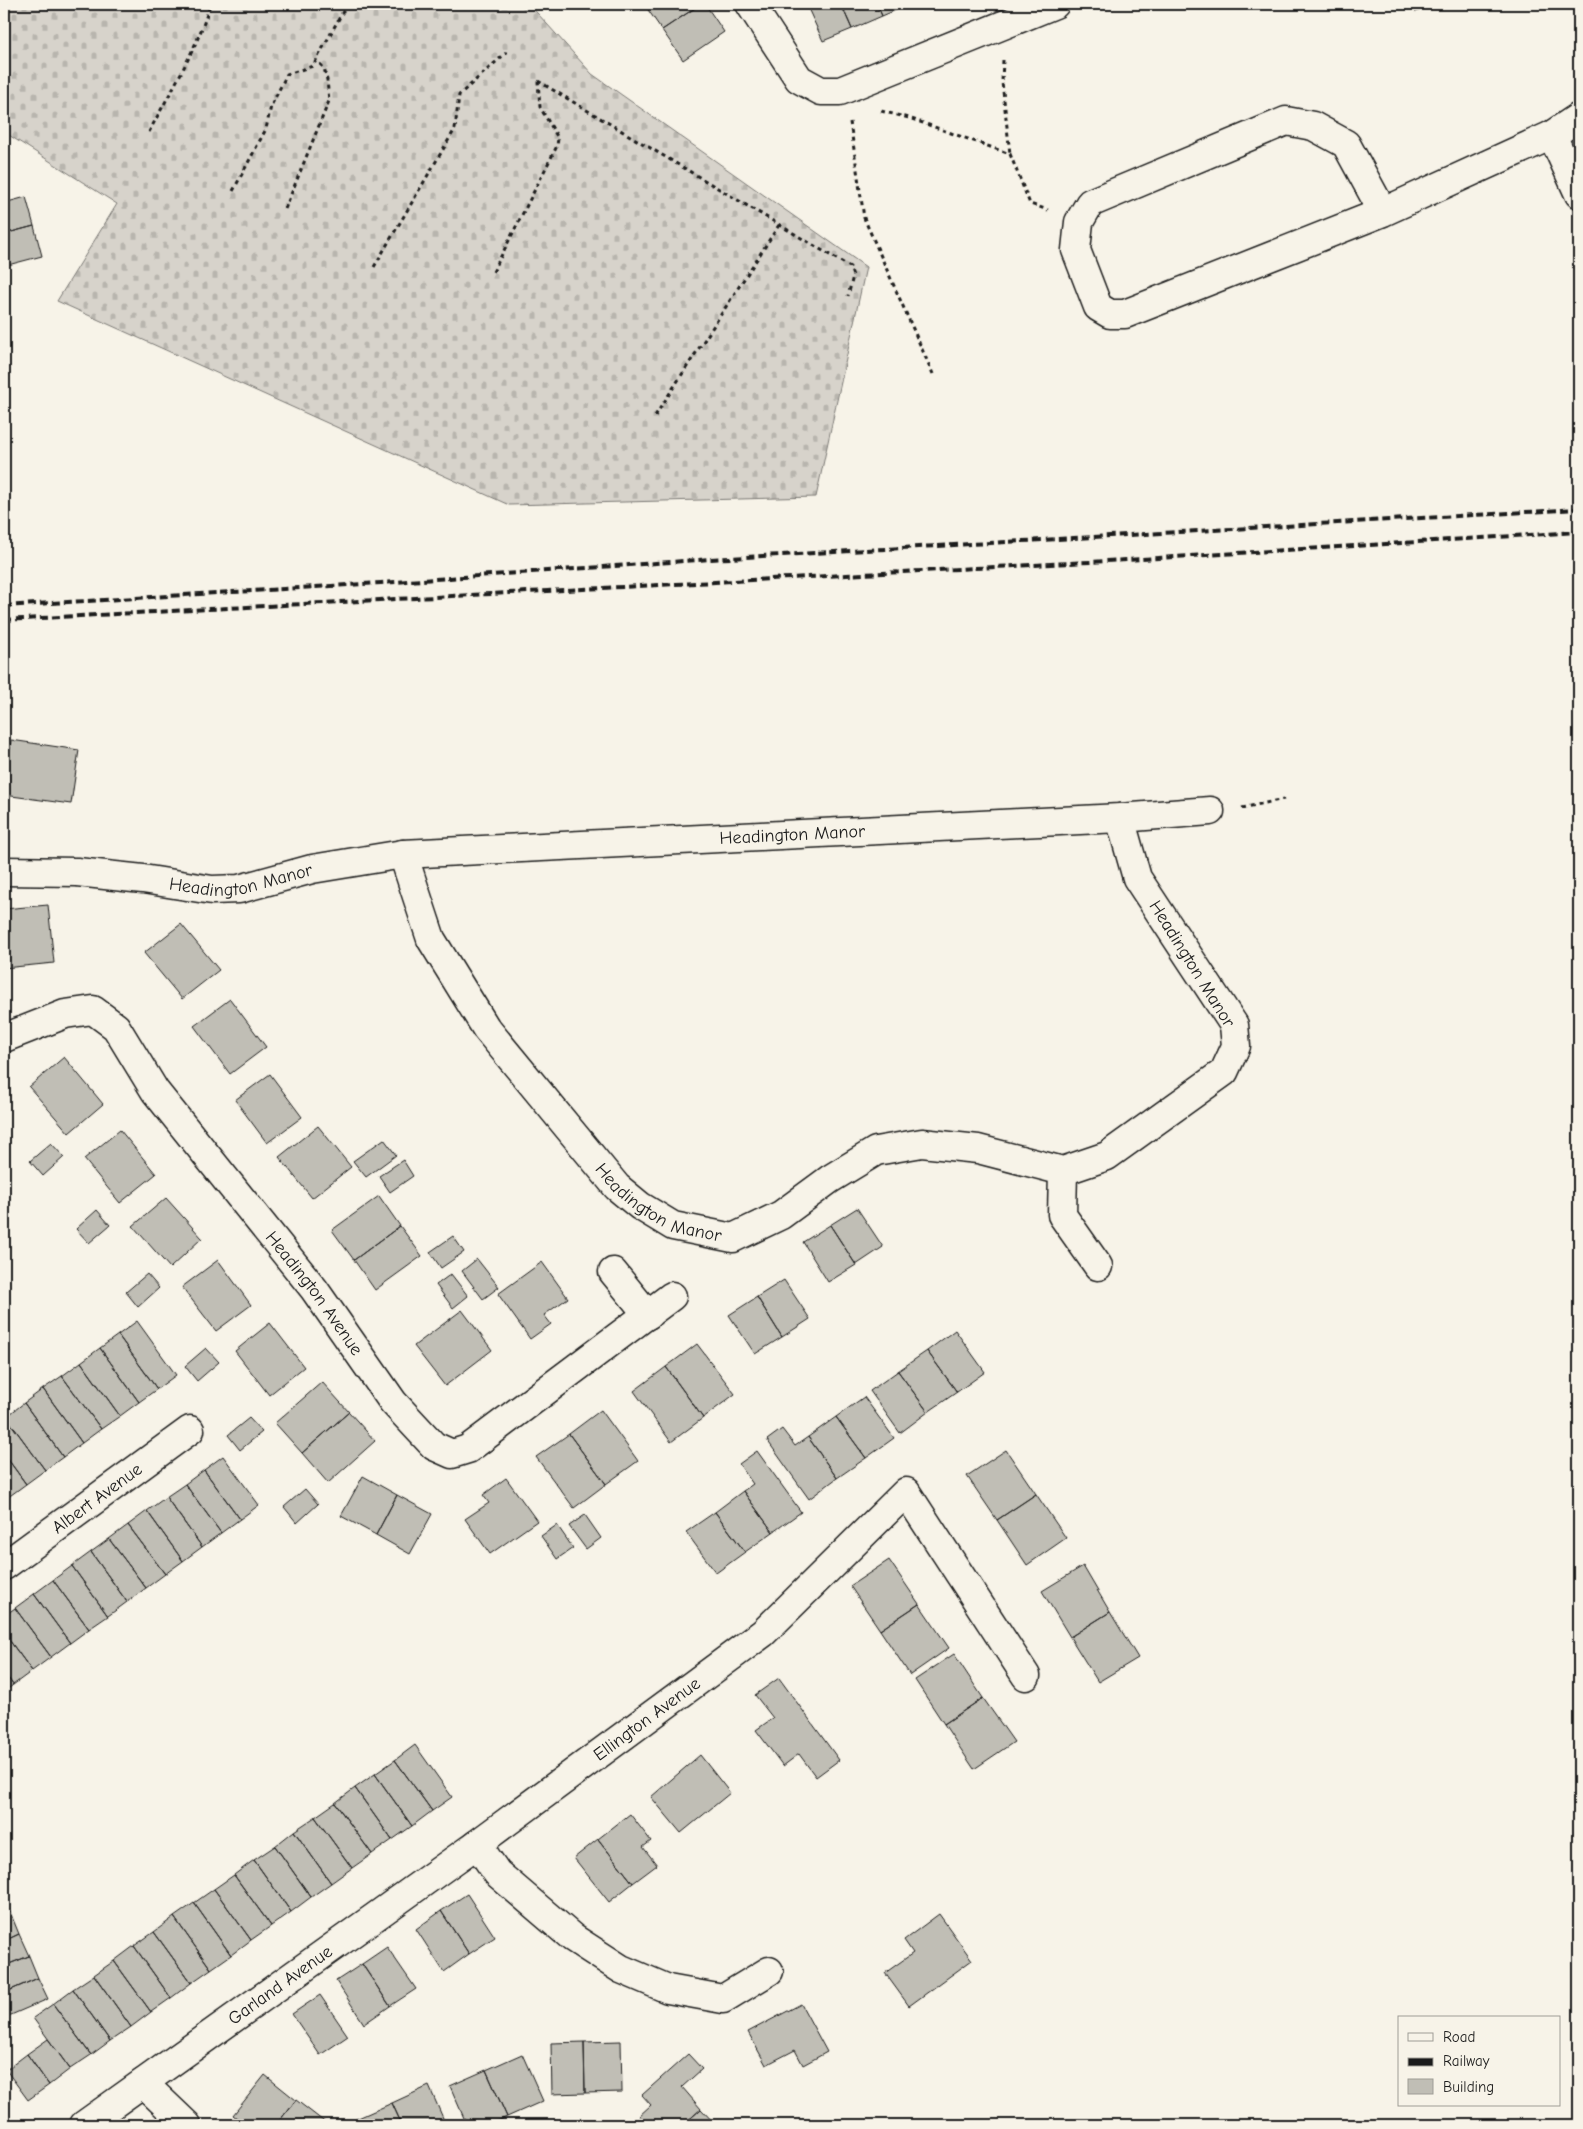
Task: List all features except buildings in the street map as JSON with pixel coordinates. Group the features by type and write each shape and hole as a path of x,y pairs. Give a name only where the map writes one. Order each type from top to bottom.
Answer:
{"street":[{"path":"750,4 800,79 821,91 840,91 1055,4"},
{"path":"1383,212 1346,144 1312,126 1286,122 1090,203 1079,222 1076,250 1098,306 1110,314 1125,314 1383,212 1552,135 1579,117"},
{"path":"1552,135 1579,194"},
{"name":"Headington Manor","path":"4,871 77,872 142,879 212,890 259,884 312,869 403,854 1120,818 1210,811"},
{"name":"Headington Manor","path":"403,854 431,939 486,1028 617,1187 640,1206 673,1226 733,1238 781,1215 830,1179 876,1150 922,1143 978,1149 1063,1171 1107,1156 1224,1072 1236,1046 1234,1025 1137,878 1120,818"},
{"name":"Headington Avenue","path":"4,1038 65,1014 93,1010 116,1027 155,1091 314,1289 393,1402 434,1446 452,1454 468,1448 672,1296"},
{"path":"1063,1171 1062,1216 1098,1266"},
{"path":"613,1272 648,1315"},
{"name":"Albert Avenue","path":"4,1566 190,1430"},
{"name":"Ellington Avenue","path":"477,1844 763,1633 906,1492 1026,1676"},
{"path":"477,1844 497,1873 573,1938 621,1969 668,1989 723,1999 769,1971"},
{"name":"Garland Avenue","path":"84,2125 477,1844"},
{"path":"143,2082 187,2125"}],"path":[{"path":"149,132 206,18 210,4"},
{"path":"232,190 266,129 271,106 287,74 313,66 347,4"},
{"path":"1412,4 1415,11 1436,4"},
{"path":"1004,25 1002,82 1010,154 1030,204 1079,222"},
{"path":"374,267 455,129 459,95 507,52"},
{"path":"285,209 329,102 324,68 316,60"},
{"path":"493,272 557,146 558,138 540,107 538,81 850,267 854,276 848,296"},
{"path":"840,91 860,106 909,118 1010,154"},
{"path":"840,91 849,111 864,218 933,374"},
{"path":"655,416 780,225"},
{"path":"1210,811 1242,808 1284,799"}],"green space":[{"path":"8,4 529,4 592,74 866,267 816,497 509,505 57,301 117,204 4,132 4,6"}],"railway":[{"path":"4,606 381,583 711,559 1579,509"},
{"path":"4,620 1126,560 1579,532"}]}
